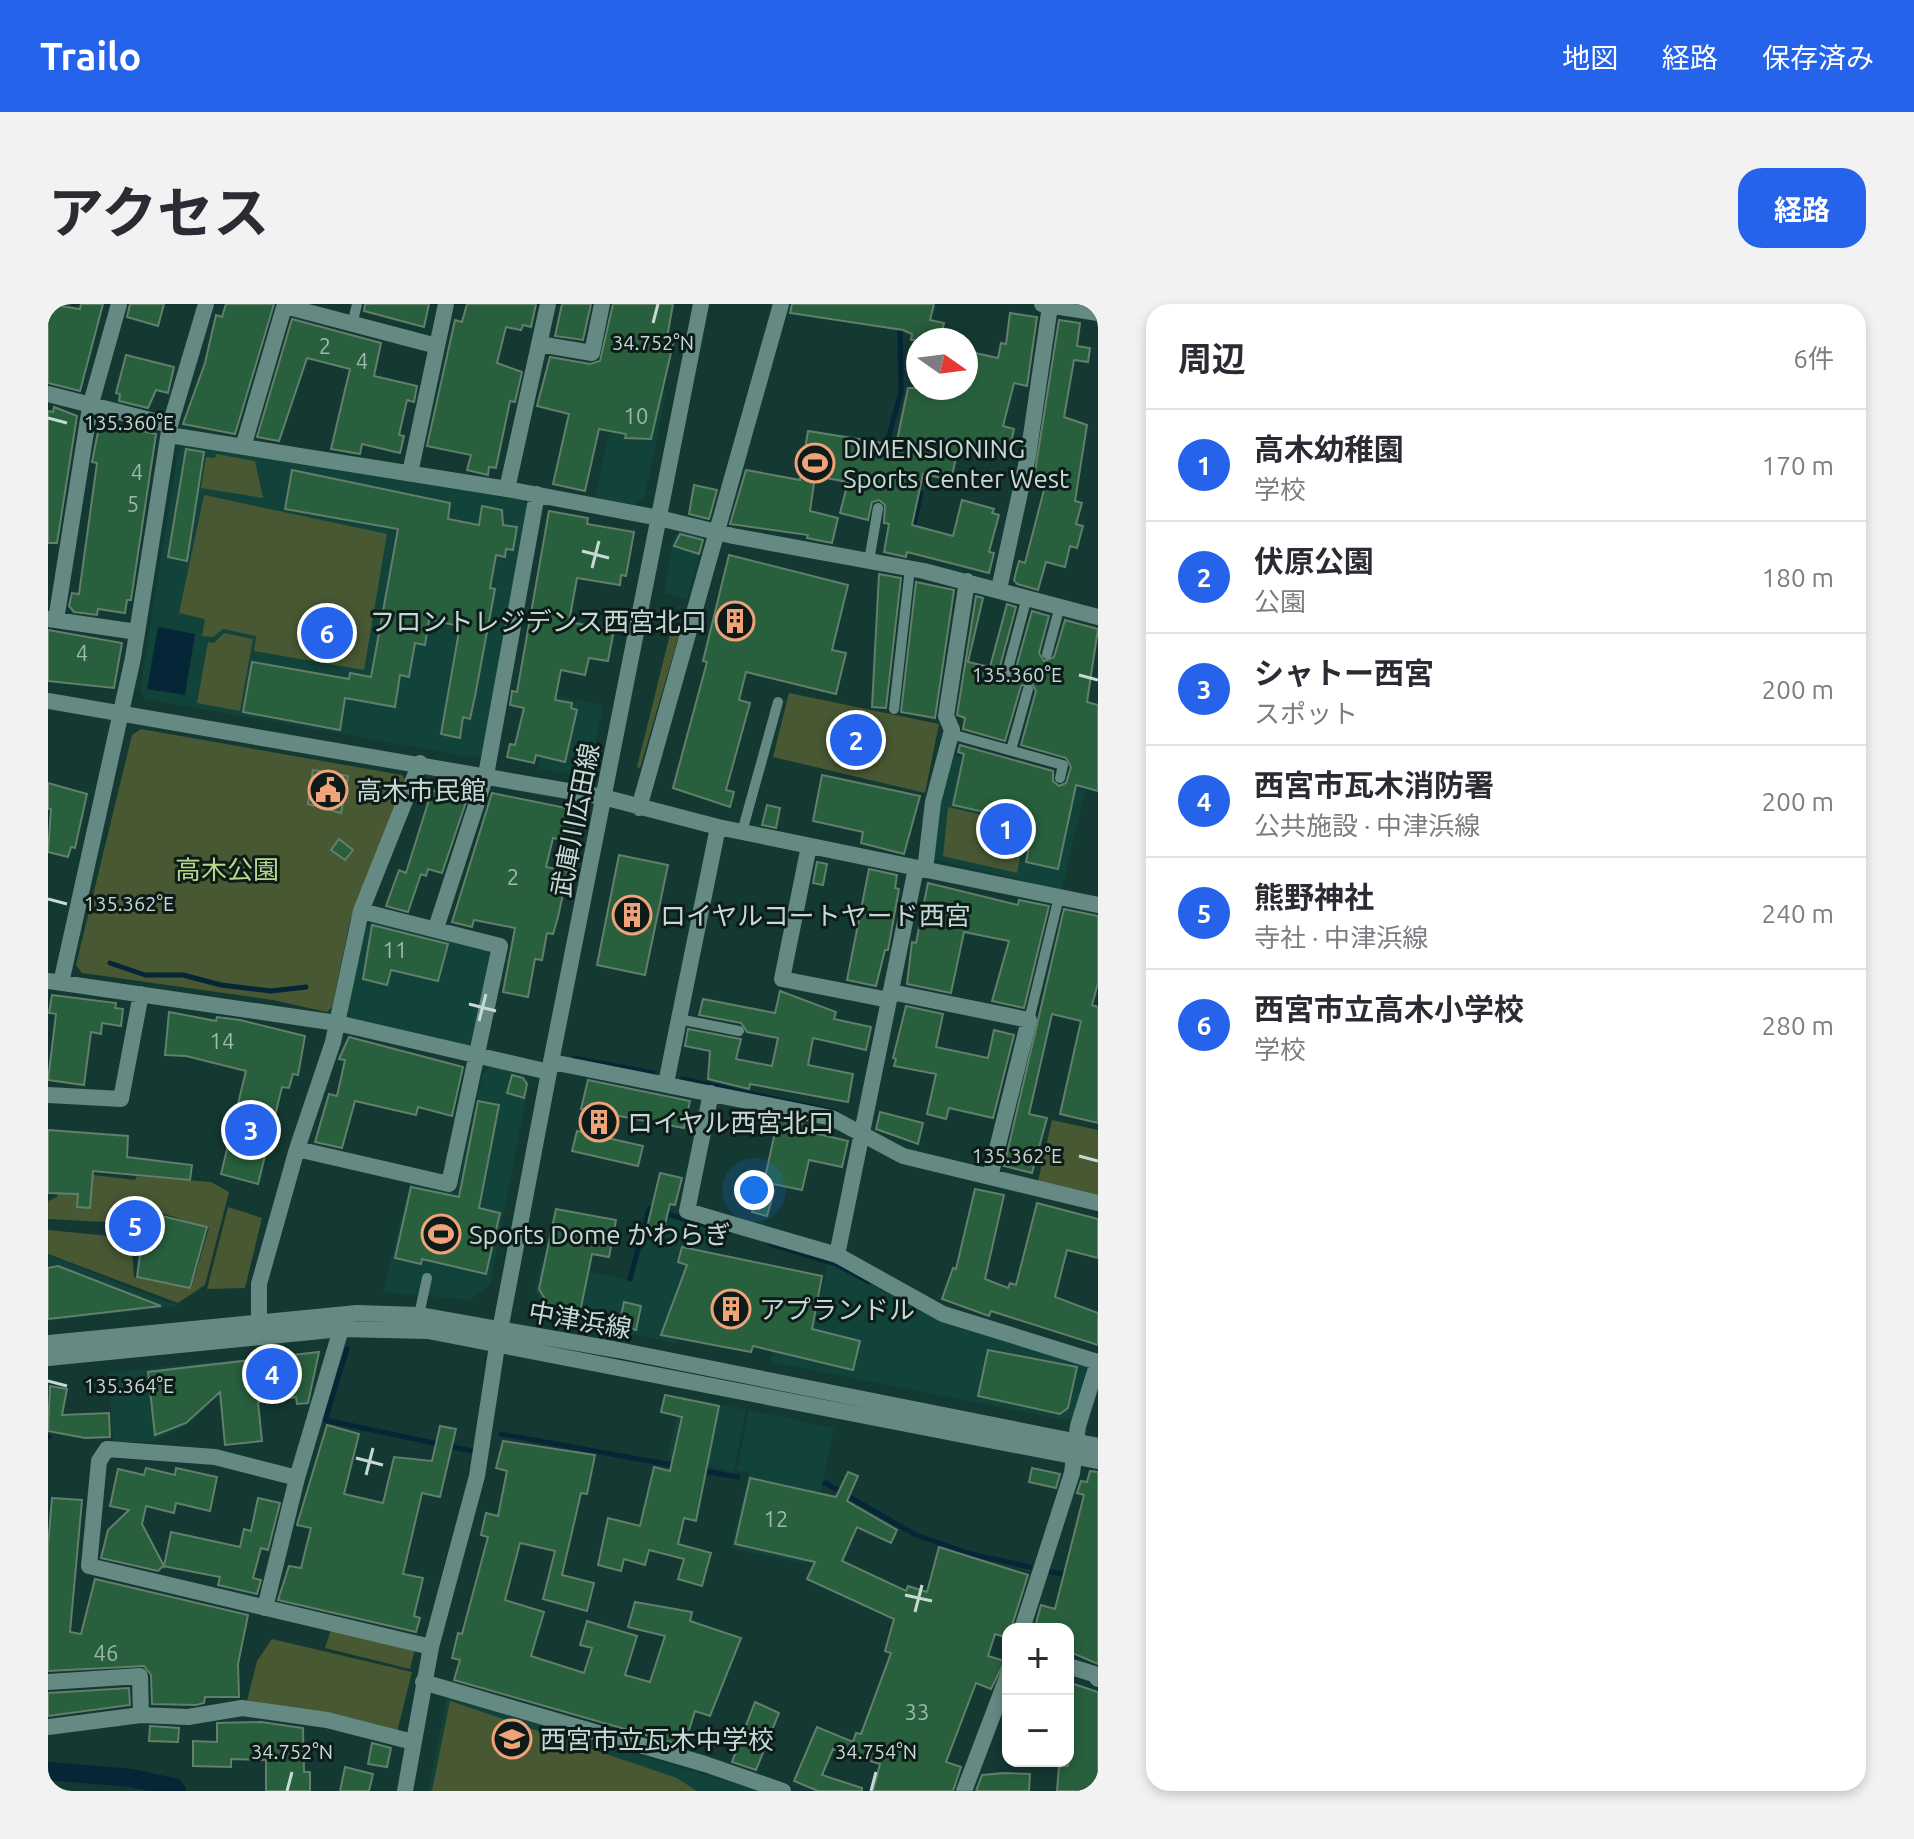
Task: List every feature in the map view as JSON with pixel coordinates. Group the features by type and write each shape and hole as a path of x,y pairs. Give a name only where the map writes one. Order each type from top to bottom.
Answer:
{"street":[{"path":"119,304 90,407 52,619 137,632"},
{"path":"206,304 169,430 122,712 54,982 337,1023 475,1057 666,1083 832,1118 903,1156 1098,1203"},
{"path":"410,473 446,304"},
{"path":"507,489 548,304"},
{"path":"539,344 592,353 602,304"},
{"name":"武庫川広田線","path":"405,1791 431,1647 477,1476 499,1338 550,1067 701,304"},
{"path":"639,808 781,304"},
{"path":"243,447 285,305 437,346"},
{"path":"999,589 1028,456 1051,305 1098,313"},
{"path":"48,394 169,430 243,447 537,494 659,518 910,568 1098,617"},
{"path":"436,928 486,775 537,494"},
{"path":"837,1255 890,996 951,734 946,716 967,581"},
{"path":"48,701 603,797 718,827 1098,905"},
{"path":"259,1328 259,1284 337,1023 361,911 420,763"},
{"path":"666,1083 718,827"},
{"path":"809,846 782,979 1029,1020 990,1177"},
{"path":"297,1149 449,1184 500,946 361,911"},
{"path":"48,1095 121,1099 141,994"},
{"path":"711,1093 687,1211 837,1255 943,1314 1098,1362 1024,1623"},
{"name":"中津浜線","path":"48,1358 357,1313 419,1315 499,1338 1075,1449 1098,1461"},
{"name":"中津浜線","path":"48,1343 259,1328 428,1331 499,1338"},
{"path":"265,1608 297,1478 341,1329"},
{"name":"中津浜線","path":"1075,1449 1098,1446"},
{"path":"297,1478 215,1457 107,1449 99,1461 89,1566 431,1647"},
{"path":"1074,1668 1094,1674 1098,1679"},
{"path":"48,1682 140,1676 141,1715"},
{"path":"423,1682 705,1764 783,1791"},
{"path":"964,1791 1002,1691"},
{"path":"48,1727 141,1715 188,1717 242,1708 266,1709 413,1742"}],"lane":[{"path":"352,325 357,304"},
{"path":"869,561 878,508"},
{"path":"894,709 910,568"},
{"path":"1007,672 1027,597"},
{"path":"1047,654 1060,606"},
{"path":"1011,750 1028,689"},
{"path":"742,832 778,702"},
{"path":"951,734 1063,765 1060,778"},
{"path":"1029,1020 1059,897"},
{"path":"679,1019 739,1031"},
{"path":"419,1315 427,1278"}],"shaded area":[{"path":"620,381 666,392 645,496 635,505 595,497"},
{"path":"185,446 523,500 528,507 484,753 476,758 146,699 140,691 178,451"},
{"path":"684,531 704,537 687,599 664,594 674,536"},
{"path":"554,695 603,706 590,769 584,776 538,769"},
{"path":"951,754 1085,790 1062,890 933,859 939,799"},
{"path":"375,921 485,946 491,957 471,1041 465,1047 351,1018 346,1010 364,927"},
{"path":"491,1067 523,1073 529,1083 490,1284 469,1300 383,1292 410,1183 456,1193 483,1073"},
{"path":"649,1210 715,1230 676,1344 548,1315 535,1290 541,1262 630,1280"},
{"path":"48,1255 163,1301 182,1306 48,1321"},
{"path":"828,1263 947,1324 1083,1366 1087,1369 1073,1417 1066,1420 770,1362 781,1319 813,1326"},
{"path":"216,1361 205,1409 189,1424 154,1441 113,1443 109,1373"},
{"path":"681,1396 746,1410 734,1472 668,1457"},
{"path":"749,1410 834,1428 806,1564 731,1548 749,1473 737,1470"},
{"name":"西宮市立瓦木中学校","path":"447,1697 725,1781 761,1791 428,1791"}],"green space":[{"path":"216,454 255,461 263,498 201,488 206,457 215,458"},
{"path":"204,495 387,534 364,670 254,651 256,636 223,629 213,637 202,636 205,619 179,613"},
{"path":"682,625 640,768 637,767 671,630"},
{"path":"224,633 253,639 240,711 197,703 208,642 214,643"},
{"path":"789,693 939,724 925,793 773,757"},
{"name":"高木公園","path":"141,729 402,775 407,783 350,921 332,1007 327,1012 273,1000 82,973 76,965 132,735"},
{"path":"948,807 1026,825 1017,873 943,856"},
{"path":"1052,1120 1098,1130 1098,1195 1038,1181"},
{"path":"68,1172 135,1180 137,1176 211,1182 229,1192 205,1285 178,1303 48,1254 48,1230 131,1238 134,1277 191,1289 209,1228 158,1212 144,1224 48,1219 48,1201 57,1197"},
{"path":"228,1207 262,1218 245,1288 207,1289"},
{"path":"331,1630 415,1649 410,1669 325,1648"},
{"path":"272,1639 412,1672 397,1732 247,1701 257,1661"},
{"name":"西宮市立瓦木中学校","path":"450,1701 677,1778 697,1791 432,1791"}],"water":[{"path":"158,627 195,634 185,695 147,689"}],"building":[{"path":"48,304 80,309 81,304 103,304 80,391 48,383"},
{"path":"130,304 164,304 158,326 127,317"},
{"path":"226,304 274,304 235,434 183,424 205,363 216,315 222,317"},
{"path":"365,304 429,304 424,327 364,311"},
{"path":"467,304 536,304 531,327 523,325 521,330 506,327 497,363 522,372 515,402 510,401 496,468 489,467 488,475 467,470 471,455 427,446 455,320 462,322"},
{"path":"562,304 591,304 583,340 555,336"},
{"path":"613,304 673,304 666,343 673,344 651,439 625,438 626,434 599,429 585,491 553,484 569,414 537,406 550,357 590,364 600,361"},
{"path":"792,304 934,304 930,320 944,323 943,328 906,328 906,331 790,313"},
{"path":"1010,313 1037,317 1027,386 1014,383 1003,426 1014,429 1009,452 964,442 963,449 958,449 951,480 923,474 912,525 953,536 962,500 994,509 992,513 999,515 989,552 994,553 989,573 907,552 906,557 884,552 889,524 884,523 885,505 879,500 872,502 868,520 840,513 848,482 815,476 810,511 838,518 832,543 807,538 808,535 730,524 746,470 800,480 808,431 896,445 906,398 906,400 978,400 978,354 998,358 1001,343 1006,344"},
{"path":"292,319 381,343 374,376 417,386 414,402 407,400 399,435 404,436 400,453 362,444 360,454 331,449 350,369 307,358 279,441 257,437"},
{"path":"1059,320 1080,323 1077,346 1090,348 1088,362 1074,360 1064,417 1087,425 1075,501 1082,503 1076,524 1083,526 1077,548 1070,546 1065,567 1046,562 1038,590 1017,584 1014,580 1019,561 1025,563 1045,486 1033,484"},
{"path":"126,355 174,367 168,393 156,390 148,408 119,401 120,394 116,393"},
{"path":"54,407 77,416 57,543 48,543 48,411 53,412"},
{"path":"100,422 156,434 131,600 127,600 125,613 98,609 97,615 74,612 69,606 72,593 79,594 97,463 92,462"},
{"path":"186,449 204,452 187,561 168,557"},
{"path":"292,470 450,503 448,519 479,525 482,506 502,510 503,525 517,527 513,550 506,549 505,557 496,555 490,588 495,589 475,696 470,719 463,717 460,738 441,734 460,626 429,620 425,645 415,643 409,677 400,675 395,707 345,698 340,730 243,712 252,662 349,679 350,673 371,677 398,529 285,509"},
{"path":"694,485 717,490 709,519 689,514"},
{"path":"549,511 588,518 587,524 634,532 626,576 621,575 620,585 577,578 569,622 614,630 608,661 589,658 585,675 561,670 555,700 572,703 571,708 577,710 565,762 536,755 534,763 507,757 510,744 515,745 524,708 510,705 512,691 517,692"},
{"path":"680,534 703,540 699,554 674,546"},
{"name":"フロントレジデンス西宮北口","path":"729,555 848,585 832,650 846,653 836,694 746,672 739,700 750,703 726,790 734,792 730,807 673,788 707,662 703,661"},
{"path":"879,574 901,578 886,708 872,707"},
{"path":"916,582 954,590 935,718 901,712"},
{"path":"976,596 983,598 968,662 990,667 1007,604 1016,607 999,670 1004,679 1014,675 1032,611 1049,616 1039,653 1044,661 1054,657 1065,620 1098,629 1087,702 1098,705 1098,791 1076,785 1058,869 1026,862 1034,823 953,805 964,754 958,752 960,745 1053,771 1053,781 1059,786 1066,783 1071,767 1066,758 1021,745 1036,691 1031,682 1021,686 1005,741 963,729 965,718 957,715"},
{"path":"48,630 122,643 114,688 48,681"},
{"name":"高木市民館","path":"313,770 348,776 341,813 308,804"},
{"path":"822,775 920,796 904,854 861,843 863,832 813,821"},
{"path":"48,783 87,794 75,848 71,847 68,857 48,852 51,809 48,809"},
{"path":"438,788 468,796 442,873 428,869 426,876 421,874 408,912 386,906 399,870 406,873 432,790 437,792"},
{"path":"492,793 571,809 571,814 576,815 571,842 553,838 546,867 568,871 553,934 547,933 542,960 535,959 528,997 503,992 515,928 474,920 472,927 452,922"},
{"path":"767,805 780,808 776,828 762,825"},
{"path":"339,839 353,850 345,860 331,850"},
{"name":"ロイヤルコートヤード西宮","path":"619,855 668,865 645,975 597,965"},
{"path":"817,862 827,864 823,885 813,883"},
{"path":"869,869 897,875 895,888 899,889 888,950 885,950 876,986 847,980"},
{"path":"928,883 1018,905 1019,900 1049,906 1024,1008 992,1001 1009,941 964,932 951,993 907,984 912,942 916,943"},
{"path":"1064,909 1098,916 1098,983 1092,1005 1098,1007 1098,1123 1060,1114 1081,1021 1052,1014 1029,1114 1047,1118 1032,1173 1004,1166"},
{"path":"372,925 448,944 438,981 391,970 387,985 363,979"},
{"path":"780,991 836,1012 834,1019 871,1027 866,1050 813,1038 808,1065 853,1074 848,1102 750,1084 749,1089 708,1079 710,1051 685,1046 688,1029 741,1039 736,1059 772,1066 778,1038 747,1032 741,1023 699,1015 703,999 775,1013"},
{"path":"52,995 116,1003 115,1008 123,1009 121,1026 102,1023 101,1034 91,1032 84,1085 48,1080 56,1014 49,1013"},
{"path":"906,1006 943,1014 936,1047 988,1058 994,1030 1014,1035 993,1118 949,1108 946,1119 927,1114 936,1074 894,1066 896,1059 893,1058"},
{"path":"169,1012 216,1021 217,1017 240,1020 305,1036 298,1075 293,1074 289,1088 282,1087 258,1184 221,1174 246,1071 186,1056 165,1055"},
{"path":"349,1037 463,1067 452,1116 418,1107 416,1115 355,1101 342,1148 315,1142 329,1094 337,1096 345,1060 339,1059"},
{"path":"512,1075 523,1078 527,1084 524,1098 507,1093"},
{"path":"588,1080 690,1101 684,1128 581,1109"},
{"path":"478,1101 499,1105 479,1208 500,1213 486,1274 422,1259 421,1264 395,1258 411,1187 459,1197"},
{"path":"880,1112 923,1123 918,1144 876,1129"},
{"path":"778,1119 816,1127 814,1133 848,1141 842,1167 809,1160 802,1190 764,1182"},
{"path":"48,1130 128,1136 127,1157 192,1165 190,1180 93,1171 90,1208 77,1207 78,1194 48,1193"},
{"path":"577,1131 643,1146 638,1166 572,1151"},
{"path":"660,1173 682,1178 675,1205 670,1204 661,1240 645,1236"},
{"path":"758,1187 774,1191 767,1216 752,1212"},
{"path":"975,1189 1004,1195 985,1279 1008,1288 1010,1283 1016,1285 1037,1203 1098,1219 1098,1258 1067,1250 1055,1297 1098,1313 1098,1345 991,1311 989,1316 942,1299 953,1268 956,1269"},
{"path":"556,1209 616,1220 609,1257 592,1254 579,1317 552,1311 539,1289"},
{"path":"162,1216 207,1227 190,1288 137,1277 141,1247 146,1248 153,1221 160,1223"},
{"path":"682,1247 822,1276 812,1329 860,1341 853,1370 753,1346 751,1352 661,1335 687,1265 678,1262"},
{"path":"58,1266 161,1306 48,1319 48,1268"},
{"path":"624,1302 641,1306 636,1330 619,1326"},
{"path":"988,1350 1077,1367 1068,1408 1060,1414 978,1396"},
{"path":"319,1352 308,1403 297,1404 296,1397 258,1402 262,1441 225,1445 220,1392 186,1423 155,1435 148,1372"},
{"path":"50,1386 67,1389 62,1415 109,1413 110,1437 85,1438 48,1431"},
{"path":"665,1395 719,1406 696,1521 684,1518 678,1544 711,1553 702,1586 678,1579 684,1559 649,1550 645,1565 624,1559 621,1571 598,1565 608,1518 640,1526 654,1467 670,1471 682,1417 661,1412"},
{"path":"327,1425 359,1434 344,1494 383,1503 394,1457 432,1461 440,1426 456,1429 440,1497 422,1493 403,1574 423,1578 414,1616 420,1618 416,1632 278,1600 289,1566 301,1568 311,1528 297,1525"},
{"path":"503,1441 595,1455 587,1494 581,1493 562,1575 594,1583 587,1611 543,1599 555,1551 520,1543 505,1600 544,1612 531,1656 584,1673 592,1648 580,1645 587,1621 637,1636 625,1675 650,1682 665,1636 628,1627 635,1602 692,1612 690,1621 741,1638 710,1716 695,1711 684,1746 454,1680 460,1660 452,1658 458,1633 462,1634 488,1537 481,1535 486,1513 498,1516 507,1471 496,1468"},
{"path":"146,1468 175,1475 176,1468 217,1477 210,1511 176,1503 174,1513 146,1506 142,1524 164,1566 171,1532 240,1547 244,1529 251,1531 258,1498 280,1503 268,1550 261,1548 253,1578 261,1580 257,1594 218,1585 220,1577 163,1566 158,1571 101,1558 108,1530 129,1510 110,1506 118,1469 144,1475"},
{"path":"1032,1468 1060,1474 1056,1488 1029,1482"},
{"path":"1090,1471 1098,1472 1098,1664 1074,1654 1074,1623 1036,1623 1041,1605 1055,1609 1084,1495 1077,1493 1081,1481 1087,1482"},
{"path":"848,1472 858,1476 847,1501 897,1530 891,1543 857,1527 842,1561 906,1591 908,1586 927,1592 939,1547 1028,1575 1013,1623 1002,1623 1002,1636 995,1634 988,1656 1002,1660 1002,1667 991,1689 976,1683 946,1762 961,1767 953,1791 873,1791 880,1764 833,1749 822,1775 862,1788 862,1791 818,1791 794,1781 817,1727 853,1742 856,1733 861,1734 891,1653 885,1651 894,1619 807,1579 815,1562 735,1544 750,1478 836,1497"},
{"path":"52,1498 82,1500 70,1632 81,1634 95,1579 248,1615 238,1664 239,1697 205,1697 204,1703 196,1705 152,1704 151,1675 144,1666 48,1671 48,1546"},
{"path":"1074,1684 1098,1692 1098,1791 1057,1791 1059,1767 1074,1767"},
{"path":"129,1688 130,1705 48,1716 48,1693"},
{"path":"755,1702 779,1713 756,1770 732,1762"},
{"path":"261,1722 303,1728 304,1772 310,1772 310,1791 266,1791 266,1760 231,1759 231,1767 193,1766 193,1741 217,1742 217,1723"},
{"path":"150,1726 179,1728 178,1742 149,1741"},
{"path":"372,1743 391,1748 387,1767 368,1764"},
{"path":"345,1767 373,1774 369,1791 340,1791"},
{"path":"1030,1774 1029,1791 976,1791 982,1775"}],"waterway":[{"path":"885,450 901,392 900,323"},
{"path":"913,492 921,493 913,530"},
{"path":"110,963 145,975 183,975 221,985 271,991 306,987"},
{"path":"574,1058 653,1073"},
{"path":"682,1079 836,1112"},
{"path":"630,1279 649,1209 730,1232"},
{"path":"770,1244 836,1264 869,1282"},
{"path":"347,1349 325,1420 472,1451"},
{"path":"501,1434 677,1466"},
{"path":"699,1470 738,1477"},
{"path":"825,1483 916,1535 971,1554 1030,1567"},
{"path":"1051,1572 1069,1575"},
{"path":"48,1771 131,1778 174,1787 177,1791"}],"place":[{"name":"DIMENSIONING Sports Center West","path":"815,463"},
{"name":"フロントレジデンス西宮北口","path":"735,621"},
{"name":"西宮市立高木小学校","path":"327,633"},
{"name":"伏原公園","path":"856,740"},
{"name":"高木市民館","path":"328,790"},
{"name":"高木幼稚園","path":"1006,829"},
{"name":"ロイヤルコートヤード西宮","path":"632,915"},
{"name":"ロイヤル西宮北口","path":"599,1122"},
{"name":"シャトー西宮","path":"251,1130"},
{"name":"熊野神社","path":"135,1226"},
{"name":"Sports Dome かわらぎ","path":"441,1234"},
{"name":"アプランドル","path":"731,1309"},
{"name":"西宮市瓦木消防署","path":"272,1374"},
{"name":"西宮市立瓦木中学校","path":"512,1739"}]}
